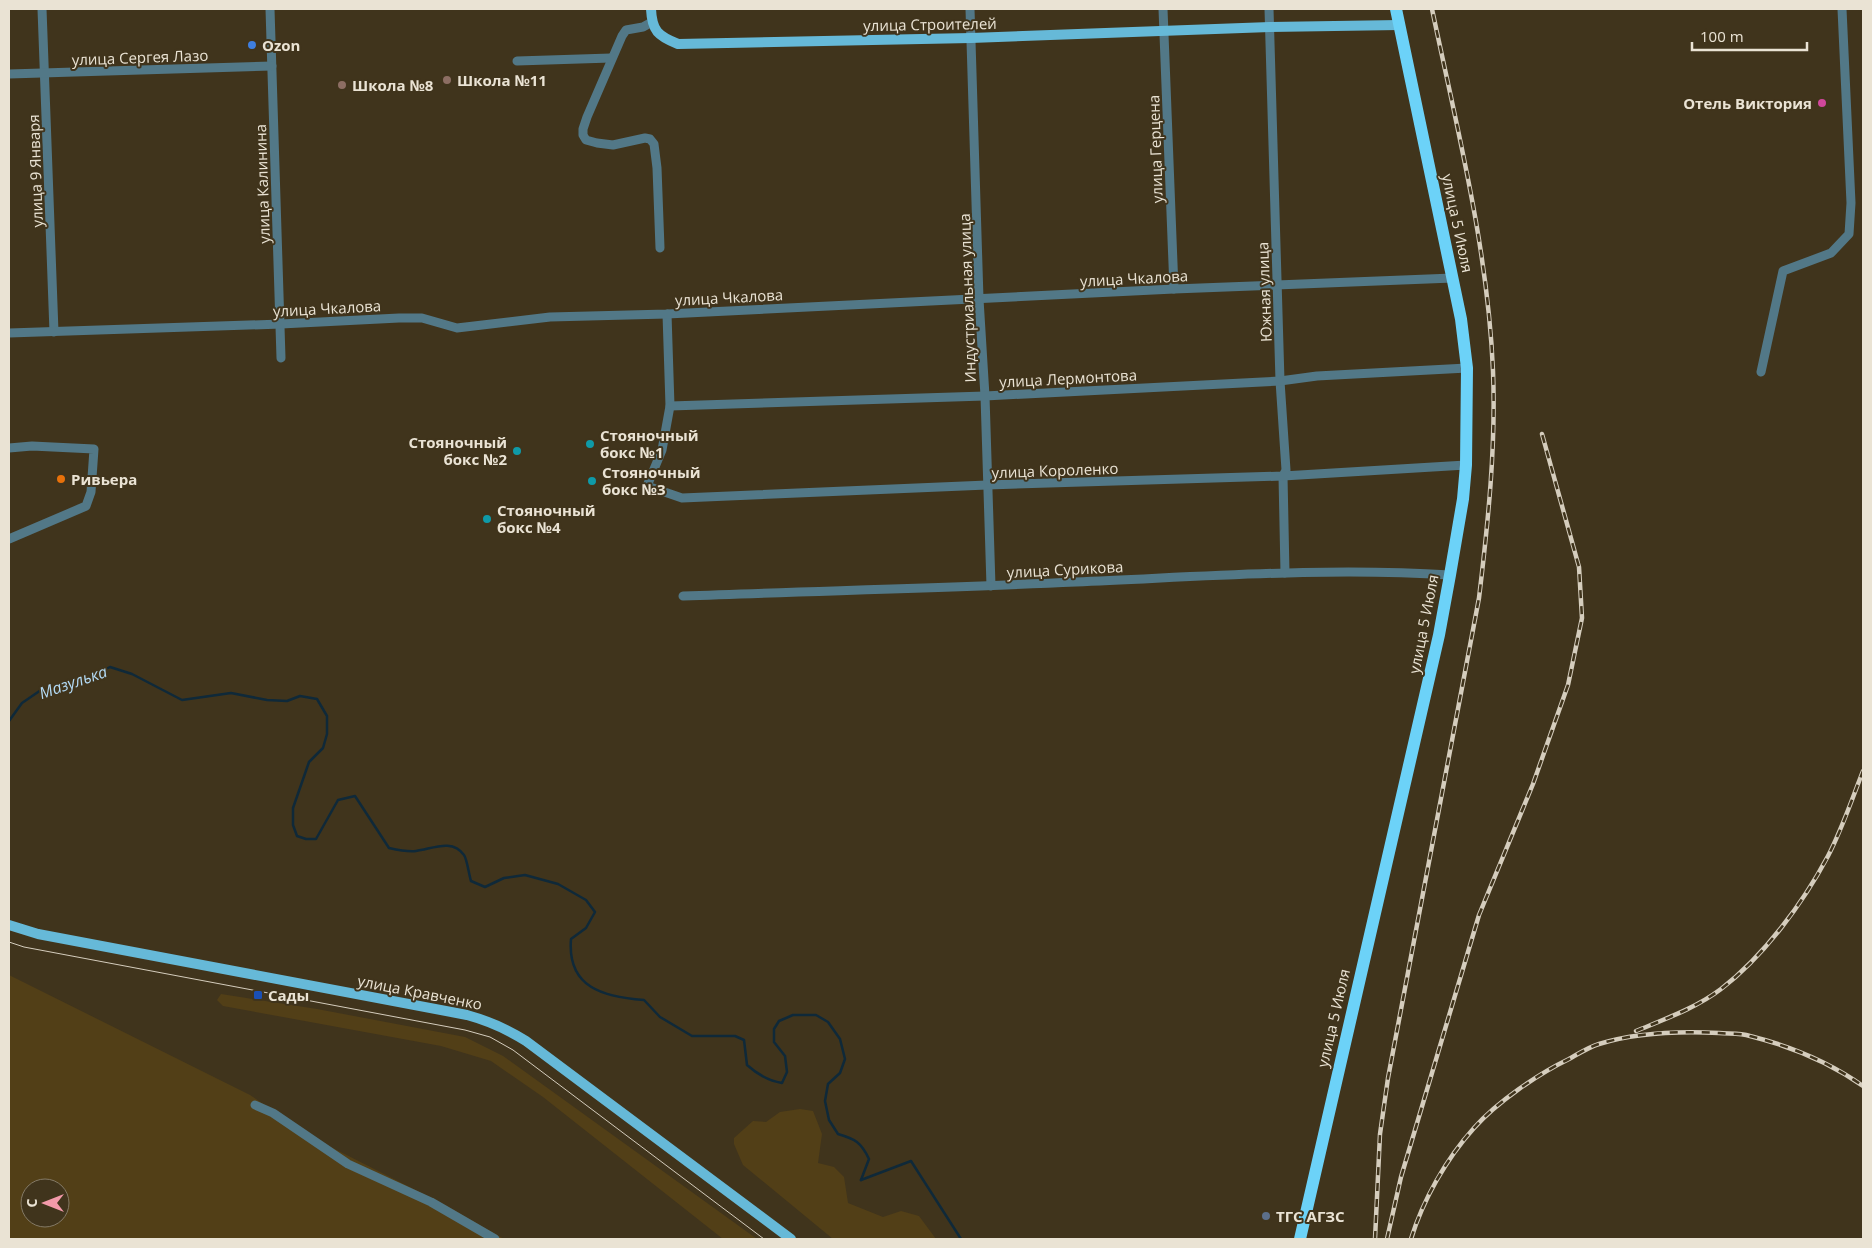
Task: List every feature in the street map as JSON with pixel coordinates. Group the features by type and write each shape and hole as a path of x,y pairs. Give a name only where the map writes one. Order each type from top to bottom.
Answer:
{"highway":[{"name":"улица 5 Июля","path":"1300,1239 1439,635 1450,576 1466,465 1467,368 1461,319 1396,9"}],"main road":[{"path":"651,9 652,22"},
{"name":"улица Строителей","path":"652,22 656,32 666,40 678,44 971,38 1270,27 1399,25"},
{"name":"улица Кравченко","path":"9,925 38,934 467,1016 509,1030 791,1239"}],"street":[{"name":"улица 9 Января","path":"42,9 46,74 54,332"},
{"name":"улица Калинина","path":"270,9 281,358"},
{"name":"Индустриальная улица","path":"970,9 979,299 985,396 991,586"},
{"name":"улица Герцена","path":"1163,9 1174,289"},
{"name":"Южная улица","path":"1269,9 1280,381 1286,470 1283,476 1285,573"},
{"path":"1761,372 1783,271 1830,253 1849,234 1851,203 1842,9"},
{"path":"652,22 643,28 626,30 611,58 587,117 583,135 586,140 597,143 613,145 644,138 650,139 654,144 660,248"},
{"path":"517,61 611,58"},
{"name":"улица Сергея Лазо","path":"9,74 272,66"},
{"name":"улица Чкалова","path":"9,333 422,318 457,328 550,316 667,314 1174,289 1453,278"},
{"path":"667,314 670,406"},
{"name":"улица Лермонтова","path":"670,406 985,396 1280,381 1317,376 1467,368"},
{"name":"улица Короленко","path":"670,406 662,450 647,486 682,498 987,485 1283,476 1466,465"},
{"path":"9,448 32,446 94,449 91,492 86,506 9,539"},
{"name":"улица Сурикова","path":"682,596 991,586 1285,573 1417,573 1450,576"},
{"path":"255,1105 273,1113 348,1164 432,1202 496,1239"}],"shaded area":[{"path":"9,975 250,1095 317,1140 447,1206 504,1239 9,1239"},
{"path":"221,994 317,1009 465,1037 503,1056 757,1239 723,1239 543,1097 491,1061 441,1046 223,1006 217,1000"},
{"path":"800,1109 813,1111 822,1134 818,1163 834,1167 844,1177 848,1203 883,1217 901,1211 919,1216 936,1239 833,1239 743,1165 734,1144 734,1138 753,1121 766,1122 780,1112"}],"waterway":[{"name":"Мазулька","path":"9,721 22,703 41,690 59,689 76,684 110,667 132,674 182,700 231,693 267,700 287,701 300,696 317,699 327,716 327,734 323,748 309,762 293,808 293,825 297,836 306,839 316,839 338,800 355,796 389,848 413,851 442,846 454,847 464,855 471,881 485,887 504,878 525,875 558,884 586,900 595,912 586,928 571,939 571,956 575,969 582,979 591,987 602,992 629,999 644,1000 660,1017 692,1036 735,1036 744,1040 747,1065 772,1081 782,1083 787,1072 785,1056 774,1042 774,1029 779,1021 793,1015 816,1015 828,1022 840,1039 845,1059 840,1073 828,1084 825,1101 829,1120 838,1134 857,1142 869,1159 861,1180"},
{"name":"Мазулька","path":"861,1180 911,1161 961,1239"}],"tram line":[{"path":"9,942 24,947 465,1030 490,1037 513,1050 764,1239"}],"railway":[{"path":"1375,1239 1380,1134 1388,1078 1479,598 1492,456 1493,371 1485,280 1470,189 1432,9"},
{"path":"1387,1239 1401,1177 1479,915 1533,784 1568,685 1582,618 1579,567 1542,434"},
{"path":"1636,1031 1680,1013 1711,996 1737,976 1767,945 1807,892 1828,856 1863,771"},
{"path":"1411,1239 1436,1180 1454,1153 1483,1118 1531,1081 1557,1065 1599,1044 1659,1033 1742,1034 1780,1045 1823,1062 1863,1086"}],"place":[{"name":"Ozon","path":"252,45"},
{"name":"Школа №11","path":"447,80"},
{"name":"Школа №8","path":"342,85"},
{"name":"Отель Виктория","path":"1822,103"},
{"name":"Стояночный бокс №1","path":"590,444"},
{"name":"Стояночный бокс №2","path":"517,451"},
{"name":"Ривьера","path":"61,479"},
{"name":"Стояночный бокс №3","path":"592,481"},
{"name":"Стояночный бокс №4","path":"487,519"},
{"name":"Сады","path":"258,995"},
{"name":"ТГС АГЗС","path":"1266,1216"}]}
